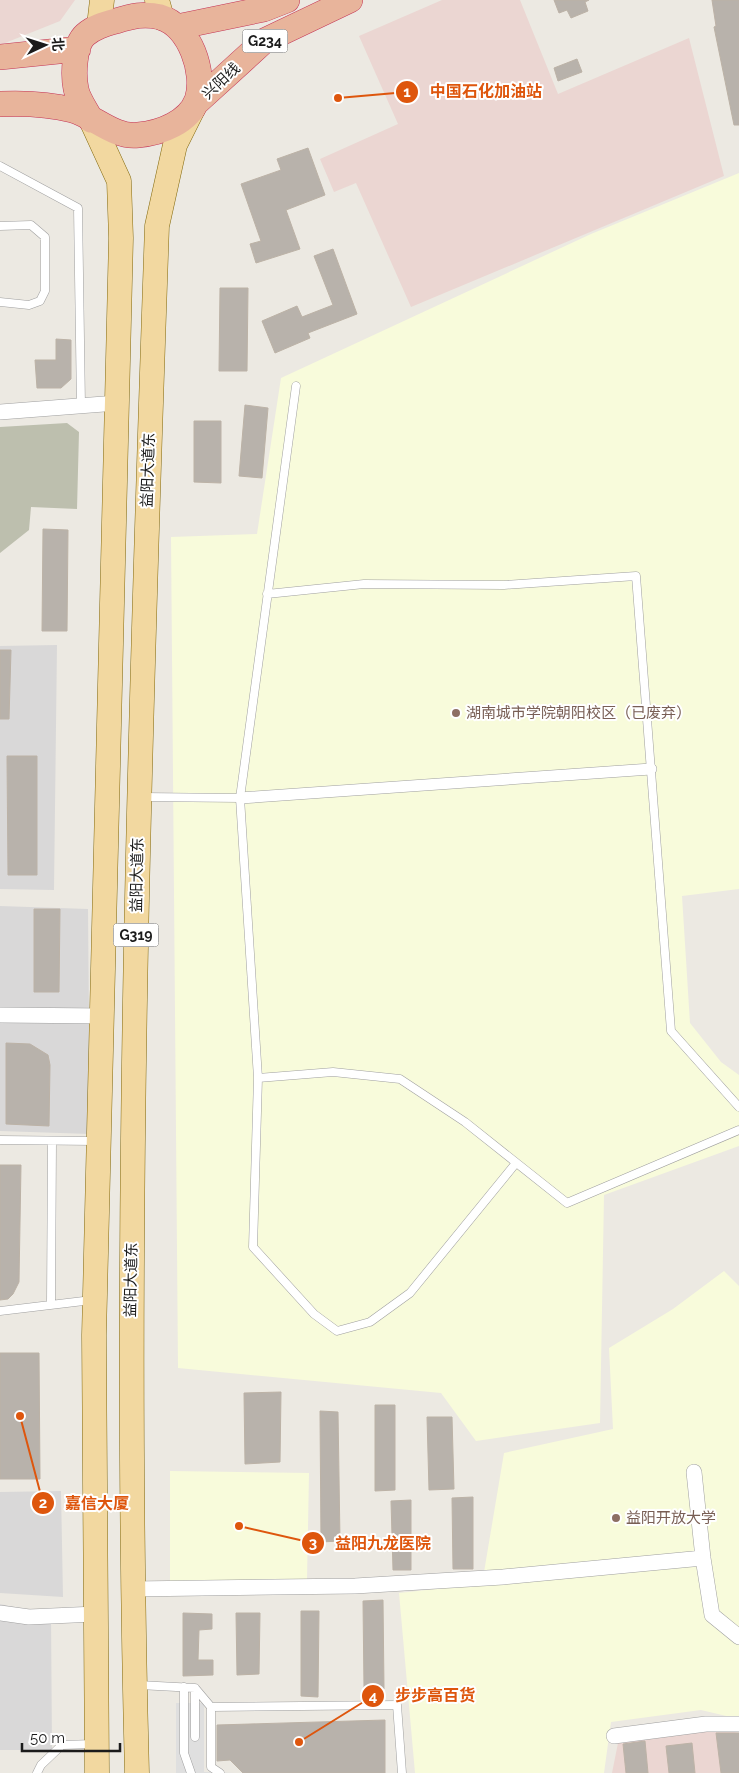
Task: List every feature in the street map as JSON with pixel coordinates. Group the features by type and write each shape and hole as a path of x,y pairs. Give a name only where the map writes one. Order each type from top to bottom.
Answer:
{"highway":[{"path":"235,0 264,9"},
{"name":"G234","path":"91,120 76,90 75,67 78,50 84,36 99,26 140,14 166,15 264,9 287,0"},
{"name":"兴阳线","path":"195,104 264,41 350,0"},
{"path":"166,15 198,62 201,87 195,104"},
{"path":"11,57 78,50"},
{"name":"G234","path":"0,104 24,103 73,110 119,132 138,136 164,129 187,117 195,104"}],"main road":[{"path":"99,26 102,0"},
{"name":"益阳大道东","path":"137,1773 134,1684 131,1336 138,797 156,226 175,145 195,104"},
{"name":"G319","path":"91,120 119,180 120,280 95,1300 96,1773"},
{"path":"120,280 155,281"}],"street":[{"path":"0,412 117,403"},
{"path":"240,798 650,770"},
{"path":"0,1015 103,1016"},
{"path":"694,1472 703,1558 712,1615 739,1637"},
{"path":"133,1589 355,1586 502,1577 703,1558"},
{"path":"0,1613 29,1618 96,1614"},
{"path":"614,1736 706,1724 739,1724"}],"lane":[{"path":"0,166 78,208 81,406"},
{"path":"0,226 31,225 44,238 45,291 40,301 29,305 0,302"},
{"path":"296,386 266,594 240,798 258,1078 253,1247 314,1314 337,1331 370,1322 410,1293 516,1163"},
{"path":"266,594 364,584 504,585 636,576 670,1031 739,1107"},
{"path":"138,797 240,798"},
{"path":"258,1078 333,1072 400,1079 465,1122 567,1203 739,1130"},
{"path":"0,1140 100,1141"},
{"path":"50,1304 52,1141"},
{"path":"0,1311 95,1300"},
{"path":"134,1684 194,1688 211,1707 211,1767 220,1773"},
{"path":"184,1687 184,1752 191,1773"},
{"path":"194,1688 195,1737"},
{"path":"211,1707 397,1705 402,1773"},
{"path":"37,1773 40,1765 62,1745 97,1744"}],"shaded area":[{"path":"0,0 75,0 60,21 0,45"},
{"path":"442,0 520,0 558,94 689,38 724,176 411,307 356,183 334,192 320,159 398,124 359,36"},
{"name":"湖南城市学院朝阳校区（已废弃）","path":"739,173 739,889 682,896 690,1023 721,1062 739,1075 739,1146 604,1195 600,1423 476,1441 441,1393 178,1368 171,537 257,534 281,378 591,234"},
{"path":"67,423 79,432 77,509 31,507 29,530 0,553 0,427"},
{"path":"57,645 54,890 0,889 0,646"},
{"path":"0,906 88,909 90,1134 0,1131"},
{"name":"益阳开放大学","path":"724,1271 739,1286 739,1719 701,1710 611,1722 604,1773 415,1773 399,1593 482,1584 504,1453 613,1429 609,1348 673,1309"},
{"path":"170,1471 309,1473 307,1580 170,1586"},
{"path":"61,1491 63,1597 0,1593 0,1492"},
{"path":"0,1604 51,1615 52,1750 0,1750"},
{"path":"176,1703 204,1703 204,1772 235,1773 176,1773"},
{"path":"720,1729 739,1733 739,1773 612,1773 618,1743"}],"building":[{"path":"554,0 589,0 585,2 588,11 571,18 567,10 559,13"},
{"path":"712,0 739,0 739,125 734,125 714,27 716,26"},
{"path":"577,59 582,72 558,81 554,68"},
{"path":"308,148 325,195 286,210 300,249 256,263 250,244 261,241 241,184 281,170 277,159"},
{"path":"333,249 357,314 308,333 310,338 275,353 262,321 297,306 302,317 333,305 314,256"},
{"path":"220,288 248,288 247,371 219,371"},
{"path":"56,339 71,340 71,379 61,388 37,388 35,360 56,360"},
{"path":"245,405 268,408 262,478 239,476"},
{"path":"194,421 221,421 221,483 194,482"},
{"path":"43,529 68,530 67,631 42,631"},
{"path":"0,650 11,650 9,719 0,719"},
{"path":"7,756 37,756 37,875 8,875"},
{"path":"34,909 60,909 59,992 34,992"},
{"path":"6,1043 30,1044 48,1055 50,1065 49,1126 6,1124"},
{"path":"0,1165 21,1165 19,1282 8,1299 0,1300"},
{"path":"0,1353 39,1353 40,1479 0,1479"},
{"path":"281,1392 280,1462 245,1464 244,1393"},
{"path":"375,1405 395,1405 395,1490 375,1491"},
{"path":"320,1411 338,1412 340,1541 321,1542"},
{"path":"427,1417 452,1417 454,1489 429,1490"},
{"path":"473,1497 473,1569 453,1569 452,1498"},
{"path":"411,1500 411,1570 393,1570 391,1501"},
{"path":"383,1600 384,1689 364,1688 363,1601"},
{"path":"301,1611 319,1611 318,1697 301,1696"},
{"path":"183,1613 212,1614 212,1629 199,1630 198,1660 213,1660 213,1675 183,1676"},
{"path":"236,1613 260,1613 259,1674 237,1675"},
{"path":"385,1720 385,1773 243,1773 230,1760 217,1761 217,1725"},
{"path":"716,1733 739,1733 739,1773 721,1773"},
{"path":"645,1741 648,1773 626,1773 623,1744"},
{"path":"692,1743 695,1773 669,1773 666,1746"}],"place":[{"name":"中国石化加油站","path":"338,98"},
{"name":"湖南城市学院朝阳校区（已废弃）","path":"456,713"},
{"name":"嘉信大厦","path":"20,1416"},
{"name":"益阳开放大学","path":"616,1518"},
{"name":"益阳九龙医院","path":"239,1526"},
{"name":"步步高百货","path":"299,1742"}]}
